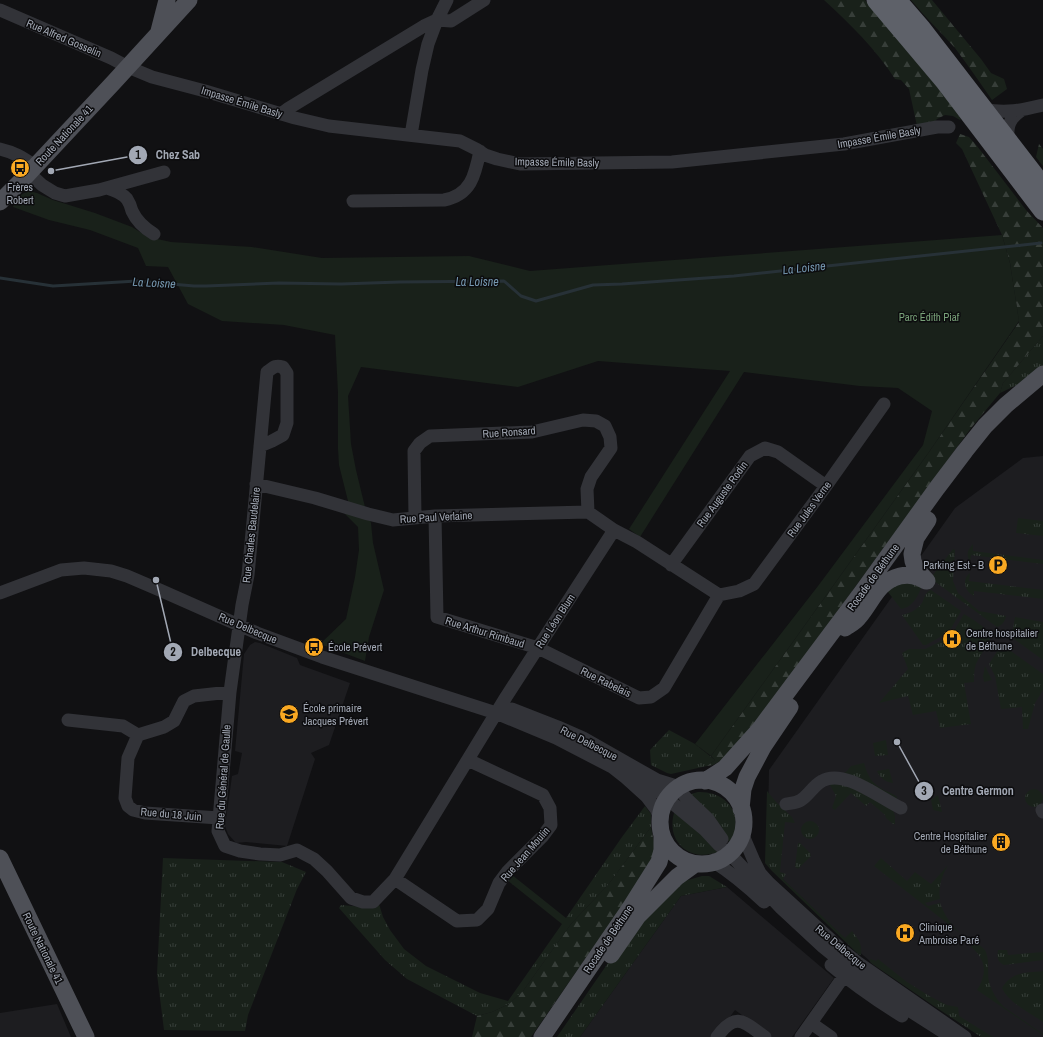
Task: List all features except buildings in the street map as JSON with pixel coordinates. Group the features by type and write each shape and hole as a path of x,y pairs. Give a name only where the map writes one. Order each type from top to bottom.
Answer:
{"highway":[{"path":"876,0 945,82 1043,211"},
{"path":"897,0 922,29 1043,186"}],"main road":[{"path":"159,32 167,0"},
{"name":"Route Nationale 41","path":"0,202 32,170 128,67 184,2"},
{"name":"Rocade de Béthune","path":"705,781 725,768 759,730 862,592 937,488 981,431 1006,405 1043,374"},
{"name":"Rocade de Béthune","path":"742,833 744,821 741,809 743,789 747,777 763,747 800,691 889,565 968,460 997,426 1020,404 1043,386"},
{"path":"845,628 859,618 882,585 889,580 896,577 917,576 927,581 916,569 912,554 916,538 949,485"},
{"path":"660,818 664,805 672,793 688,783 696,781 714,782 723,786 737,800 741,809"},
{"name":"Rocade de Béthune","path":"542,1037 630,908 659,862 662,850 660,818"},
{"path":"662,836 667,846 684,861 695,864 705,864 714,862 730,854 738,844 742,833"},
{"name":"Route Nationale 41","path":"0,858 86,1037"},
{"name":"Rocade de Béthune","path":"552,1037 638,916 678,877 695,864"}],"street":[{"path":"411,135 428,44 437,20 447,0"},
{"path":"281,114 424,26 437,20 451,21 484,0"},
{"name":"Rue Alfred Gosselin","path":"0,10 111,58 128,67"},
{"name":"Impasse Émile Basly","path":"128,67 152,77 281,114 329,126 460,142 468,144 485,155 520,164 672,162 844,144 937,127 949,127"},
{"path":"984,110 1003,112 1022,110 1043,105"},
{"path":"1008,140 1007,132 1009,123 1015,115 1022,110"},
{"path":"0,149 10,151 24,158 42,185 55,193 65,196 107,188 164,172"},
{"path":"353,201 451,199 459,195 472,182 480,151"},
{"path":"107,188 115,191 127,199 138,223 154,234"},
{"name":"Rue Charles Baudelaire","path":"240,624 248,575 256,484 267,372 277,365 283,367 286,373 287,423 282,435 260,446"},
{"name":"Rue Jules Verne","path":"719,595 739,591 754,584 884,404"},
{"name":"Rue Ronsard","path":"415,517 414,451 420,443 430,436 532,432 583,420 596,421 605,426 610,437 611,448 591,477 587,489 588,512"},
{"name":"Rue Auguste Rodin","path":"671,564 750,456 755,453 765,448 778,452 826,486"},
{"name":"Rue Paul Verlaine","path":"256,484 315,498 392,520 435,516 588,512"},
{"path":"588,512 614,530 637,542 719,595"},
{"name":"Rue Arthur Rimbaud","path":"435,516 437,616 538,648"},
{"name":"Rue Léon Blum","path":"496,713 614,530"},
{"name":"Rue Delbecque","path":"0,593 61,570 84,568 110,571 127,576 240,624 257,633 322,657 496,713 556,738 612,767 647,797 656,809 660,818"},
{"name":"Rue Rabelais","path":"538,648 639,698 651,698 664,688 719,595"},
{"name":"Rue du Général de Gaulle","path":"240,624 230,692 218,831 225,846 240,851 280,855 297,850 314,859 327,870 351,898 363,902 373,902 394,879 496,713"},
{"path":"68,720 122,726 138,734 164,727 174,722 184,701 194,696 230,692"},
{"name":"Rue Delbecque","path":"496,713 512,709 583,738 657,780 673,785 672,793"},
{"path":"530,727 547,727 614,761 653,787 687,799 708,819 722,839 730,854 772,899 823,947 893,1000 951,1037"},
{"name":"Rue du 18 Juin","path":"138,734 128,758 125,798 128,806 133,810 145,813 219,818"},
{"name":"Rue Jean Moulin","path":"394,879 457,921 476,920 488,909 499,883 508,871 542,837 551,825 550,808 543,795 468,760"},
{"path":"786,804 802,800 814,786 823,780 833,778 844,779 859,784 901,808"},
{"name":"Rue Delbecque","path":"742,833 760,873 841,949 857,962 965,1037"},
{"name":"Rue Delbecque","path":"714,862 746,885 803,940 844,976 881,1003 935,1037"},
{"path":"801,1037 844,976"},
{"path":"717,1037 724,1027 733,1021 743,1022 765,1037"},
{"path":"811,1022 831,1037"}],"shaded area":[{"name":"Centre hospitalier de Béthune","path":"1043,456 1043,1037 985,1037 871,962 849,943 767,864 769,770 955,508 1023,458"},
{"name":"École primaire Jacques Prévert","path":"255,642 297,658 300,665 350,683 329,745 311,753 315,759 287,846 246,842 236,843 228,834 225,826 232,776 238,774 242,753 235,751 244,654 250,645"},
{"path":"727,887 834,978 792,1037 772,1037 735,1010 715,1037 580,1037 681,896"},
{"path":"57,1004 71,1037 0,1037 0,1013"}],"green space":[{"path":"824,0 865,0 941,91 961,119 960,120 953,116 945,115 937,119 931,125 917,126 909,89 901,80 895,79 880,57"},
{"path":"911,0 932,0 991,73 1004,79 1007,89 992,100 955,48"},
{"path":"960,134 969,137 977,146 1026,210 1043,228 1043,336 1003,383 1000,393 971,428 730,756 713,765 707,766 715,760 711,756 929,452 1019,322 1010,263 1002,235 962,149 956,143"},
{"path":"1039,144 1043,149 1043,166 1036,157"},
{"name":"Parc Édith Piaf","path":"29,191 132,227 148,237 171,242 252,247 322,258 469,256 530,271 1002,235 1010,263 1019,321 929,452 711,756 695,744 818,586 923,445 932,411 898,388 860,386 744,372 640,537 629,529 730,371 598,361 518,387 361,367 348,396 351,444 365,507 371,523 373,543 384,590 369,637 365,661 320,644 346,619 359,550 358,527 341,510 348,501 339,465 338,393 335,335 284,325 222,321 188,304 168,267 146,266 138,248 90,230 49,220 13,207 15,201 19,197"},
{"path":"1043,336 1043,367 1021,383 1000,393 1003,383"},
{"path":"1018,518 1043,521 1043,536 1016,533"},
{"path":"973,544 973,551 1043,560 1043,564 971,555 970,562 968,553"},
{"path":"953,549 955,550 953,581 958,593 979,611 1006,616 1004,622 997,627 934,581 933,575"},
{"path":"970,573 969,581 1043,590 1043,599 974,591 974,596 968,592 965,585 967,576"},
{"path":"898,581 923,584 912,603 901,609 885,588"},
{"path":"931,590 961,611 949,632 926,645 923,645 902,615 918,608 926,593"},
{"path":"964,614 985,628 990,636 976,664 974,671 974,682 964,683 971,724 940,728 936,711 913,715 908,696 879,703 908,669 902,653 909,649 925,649 951,636"},
{"path":"1015,617 1043,622 1043,660 1014,639 1012,634"},
{"path":"1002,648 1008,649 1043,674 1043,690 1035,703 1028,729 1023,729 1022,707 1001,709 995,676 989,664 998,650"},
{"path":"985,666 992,680 984,682 983,676"},
{"path":"669,730 695,744 715,760 707,766 671,774 651,765 650,750"},
{"path":"886,740 888,755 875,756 873,743"},
{"path":"864,763 869,776 874,783 896,796 897,800 839,776 846,772 851,766"},
{"path":"889,769 893,783 883,779 877,771"},
{"path":"841,782 893,810 895,824 886,818 885,815 870,802 866,806 851,793 835,810 832,808 836,796 829,783"},
{"path":"1034,789 1040,792 1043,798 1040,804 1034,807 1028,804 1025,798 1028,792"},
{"path":"767,791 792,817 795,823 785,822 780,872 786,874 783,879 845,938 852,931 860,942 861,955 858,954 765,863"},
{"path":"698,792 713,794 726,801 731,806 735,820 734,832 730,843 691,794"},
{"path":"938,795 942,812 933,810 931,800"},
{"path":"645,806 651,814 651,827 608,885 571,924 523,991 509,1004 492,1012 477,1016 407,979 385,960 339,908 341,905 364,907 379,904 383,917 390,930 404,949 426,966 480,993 508,1001 562,924 507,880 512,875 566,918"},
{"path":"675,810 720,851 709,854 699,854 690,852 682,847 676,840 673,831"},
{"path":"810,821 816,824 819,830 816,836 810,839 804,836 801,830 804,824"},
{"path":"651,827 656,853 643,878 531,1037 472,1037 477,1016 492,1012 509,1004 523,991 571,924 608,885"},
{"path":"798,843 800,843 810,853 811,856 798,869 795,867"},
{"path":"163,858 282,862 306,872 297,889 248,1015 245,1031 164,1030 157,974"},
{"path":"881,858 907,881 915,872 931,884 948,865 941,882 940,899 925,903 928,906 940,903 944,913 961,934 874,866"},
{"path":"702,876 709,876 727,887 681,896 580,1037 557,1037 608,963 654,910 685,881"},
{"path":"975,942 985,950 987,954 989,982 997,999 1004,1007 1043,1035 977,990 983,978 984,967 980,957 971,947"},
{"path":"998,950 1007,950 1008,955 1043,952 1043,960 1004,965 998,959"},
{"path":"871,959 876,961 878,959 907,982 931,997 947,1005 958,1007 959,1016 993,1037 981,1037 871,963 869,960"},
{"path":"1043,971 1043,1022 1015,1003 1002,988 1010,978 1020,974"}],"waterway":[{"name":"La Loisne","path":"0,278 53,286 137,281 194,286 279,283 341,284 504,281 521,296 536,301 593,285 734,276 1041,243"}],"place":[{"name":"Frères Robert","path":"20,168"},
{"name":"Chez Sab","path":"51,171"},
{"name":"Parking Est - B","path":"998,565"},
{"name":"Delbecque","path":"156,580"},
{"name":"Centre hospitalier de Béthune","path":"952,639"},
{"name":"École Prévert","path":"314,647"},
{"name":"École primaire Jacques Prévert","path":"289,714"},
{"name":"Centre Germon","path":"897,742"},
{"name":"Centre Hospitalier de Béthune","path":"1001,842"},
{"name":"Clinique Ambroise Paré","path":"905,933"}]}
